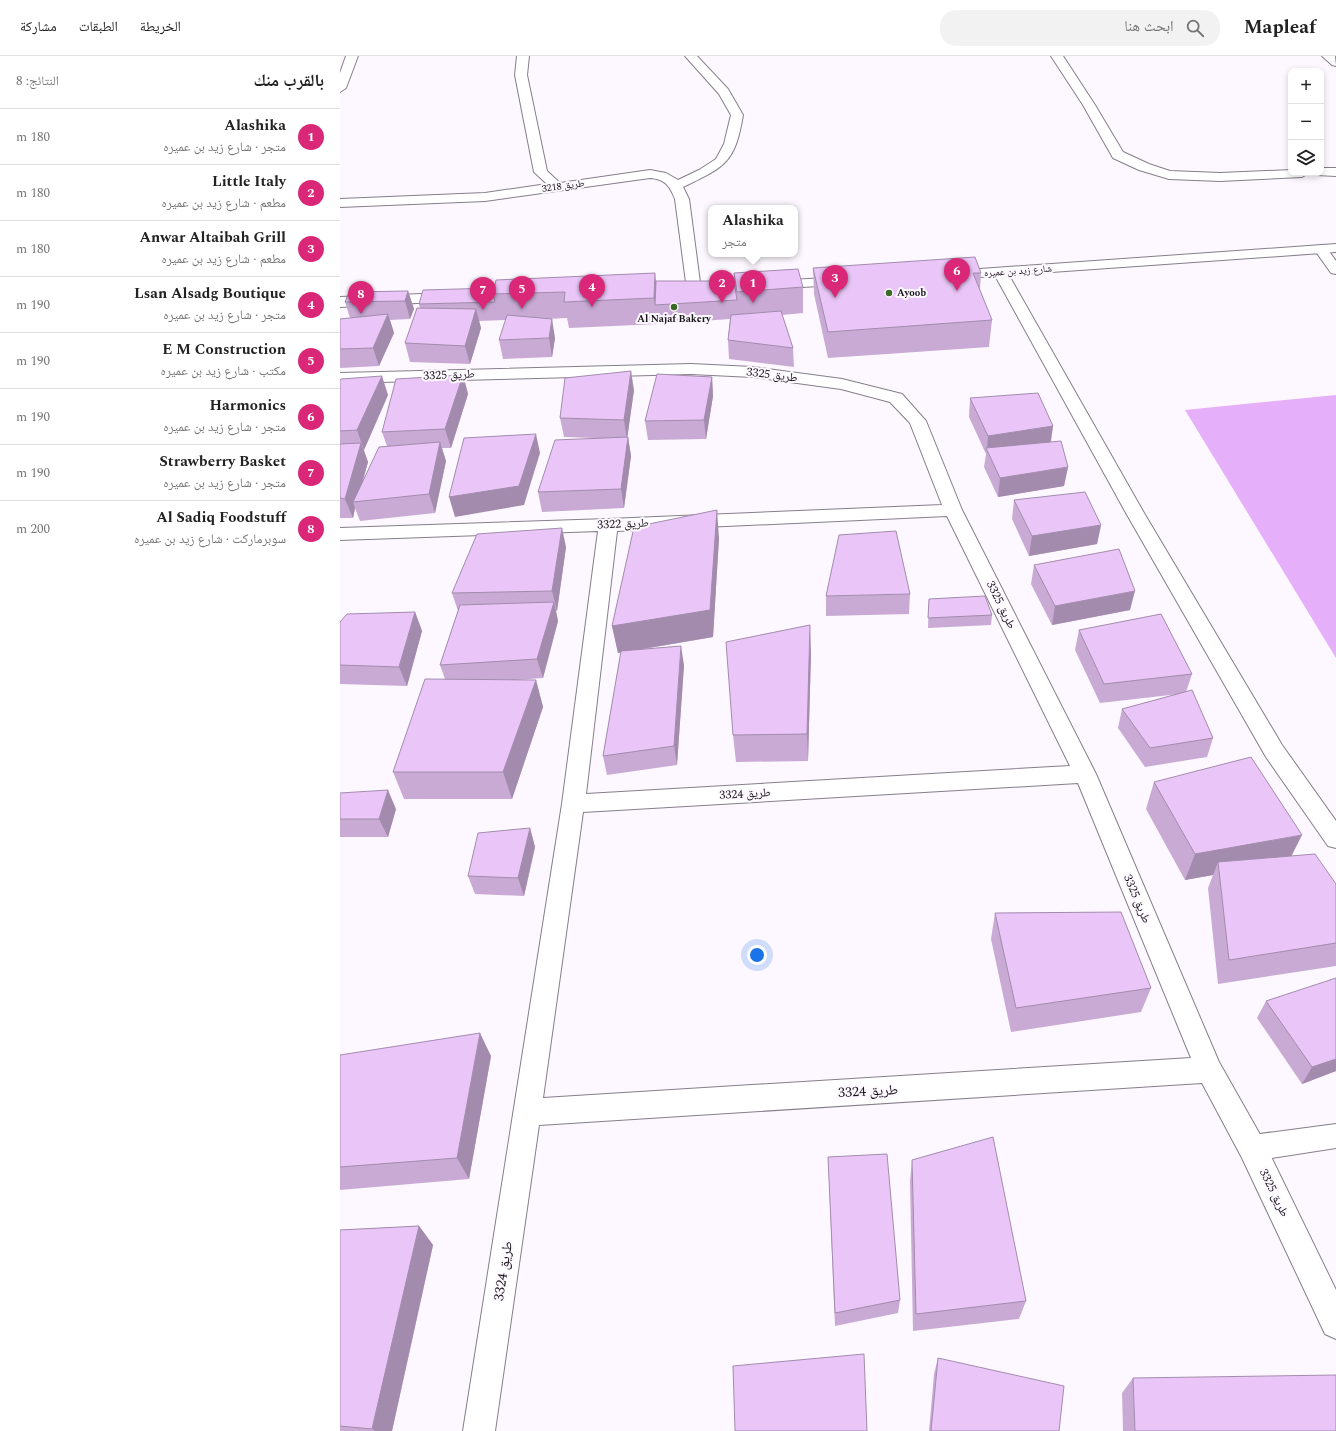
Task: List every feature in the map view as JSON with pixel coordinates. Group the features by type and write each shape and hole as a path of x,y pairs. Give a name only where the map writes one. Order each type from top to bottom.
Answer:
{"street":[{"path":"340,88 352,56"},
{"path":"523,56 521,75 541,172 557,187"},
{"path":"691,56 724,92 737,115 729,152 719,165 677,185 682,199 694,290"},
{"path":"1057,56 1089,105 1118,155 1144,167 1169,174 1220,177 1288,174"},
{"path":"1328,56 1336,62"},
{"path":"1324,172 1336,172"},
{"name":"طريق 3218","path":"340,203 485,197 650,174 666,177 677,185"},
{"name":"شارع زيد بن عميره","path":"938,276 1336,248"},
{"path":"1000,272 1135,513 1274,751 1336,840"},
{"path":"757,286 859,280"},
{"path":"678,290 710,289"},
{"path":"340,302 466,298"},
{"name":"طريق 3325","path":"340,378 691,369 753,372 842,384 896,398 918,421 953,510 1085,774 1209,1070 1252,1148 1336,1323"},
{"name":"طريق 3322","path":"340,534 608,525 953,510"},
{"name":"طريق 3324","path":"479,1431 528,1112 572,804 608,525"},
{"name":"طريق 3324","path":"572,804 1085,774"},
{"name":"طريق 3324","path":"528,1112 1209,1070"}],"lane":[{"path":"1320,249 1336,270"},
{"path":"1252,1148 1336,1136"}],"shaded area":[{"path":"1336,395 1336,658 1185,410"}],"building":[{"path":"975,257 981,273 973,273 992,320 828,332 813,268"},
{"path":"798,269 803,287 737,292 734,273"},
{"path":"655,273 654,298 564,302 565,292 493,294 496,280"},
{"path":"656,281 734,281 737,300 655,305"},
{"path":"494,288 493,294 495,302 419,304 423,290"},
{"path":"408,291 405,301 345,302 349,292"},
{"path":"417,308 476,309 465,346 405,343"},
{"path":"781,311 793,348 728,340 731,315"},
{"path":"388,314 373,348 340,349 340,319"},
{"path":"507,315 552,319 549,338 499,340"},
{"path":"631,371 624,420 560,418 565,378"},
{"path":"657,374 712,377 704,420 645,421"},
{"path":"463,375 445,429 382,432 396,379"},
{"path":"382,376 357,430 340,431 340,380"},
{"path":"1038,393 1053,426 988,436 970,398"},
{"path":"536,434 519,486 449,497 464,438"},
{"path":"628,437 621,489 538,492 555,440"},
{"path":"1061,441 1068,467 1000,478 986,448"},
{"path":"440,442 429,494 353,502 379,447"},
{"path":"361,443 345,499 340,498 340,444"},
{"path":"1085,492 1101,525 1032,536 1014,500"},
{"path":"717,510 710,610 612,626 634,527"},
{"path":"562,528 552,591 452,593 477,534"},
{"path":"896,531 910,594 826,596 839,535"},
{"path":"1119,549 1135,591 1055,606 1034,565"},
{"path":"985,596 992,615 928,618 929,599"},
{"path":"554,602 537,659 440,665 460,605"},
{"path":"415,612 399,667 340,665 340,622 347,614"},
{"path":"1161,614 1192,674 1104,684 1079,630"},
{"path":"810,625 807,734 733,735 726,642"},
{"path":"681,646 674,746 603,756 621,651"},
{"path":"425,679 536,680 503,772 393,772"},
{"path":"1192,690 1213,738 1150,748 1122,709"},
{"path":"1251,757 1302,835 1195,854 1154,782"},
{"path":"388,790 379,819 340,819 340,793"},
{"path":"530,828 518,878 468,876 478,833"},
{"path":"1315,854 1336,884 1336,943 1229,960 1218,862"},
{"path":"1121,912 1151,988 1016,1008 995,913"},
{"path":"1336,978 1336,1059 1312,1067 1266,1001"},
{"path":"480,1033 457,1158 340,1167 340,1055"},
{"path":"993,1137 1026,1301 916,1314 912,1160"},
{"path":"887,1154 900,1300 835,1313 828,1157"},
{"path":"419,1226 372,1429 340,1426 340,1230"},
{"path":"864,1354 867,1431 735,1431 733,1366"},
{"path":"938,1358 1064,1386 1059,1431 931,1431"},
{"path":"1336,1375 1336,1431 1135,1431 1133,1378"}],"place":[{"name":"Harmonics","path":"957,291"},
{"name":"Ayoob","path":"889,293"},
{"name":"Anwar Altaibah Grill","path":"835,298"},
{"name":"Little Italy","path":"722,303"},
{"name":"Alashika","path":"753,303"},
{"name":"Lsan Alsadg Boutique","path":"592,307"},
{"name":"Al Najaf Bakery","path":"674,307"},
{"name":"E M Construction","path":"522,309"},
{"name":"Strawberry Basket","path":"483,310"},
{"name":"Al Sadiq Foodstuff","path":"361,314"}]}
